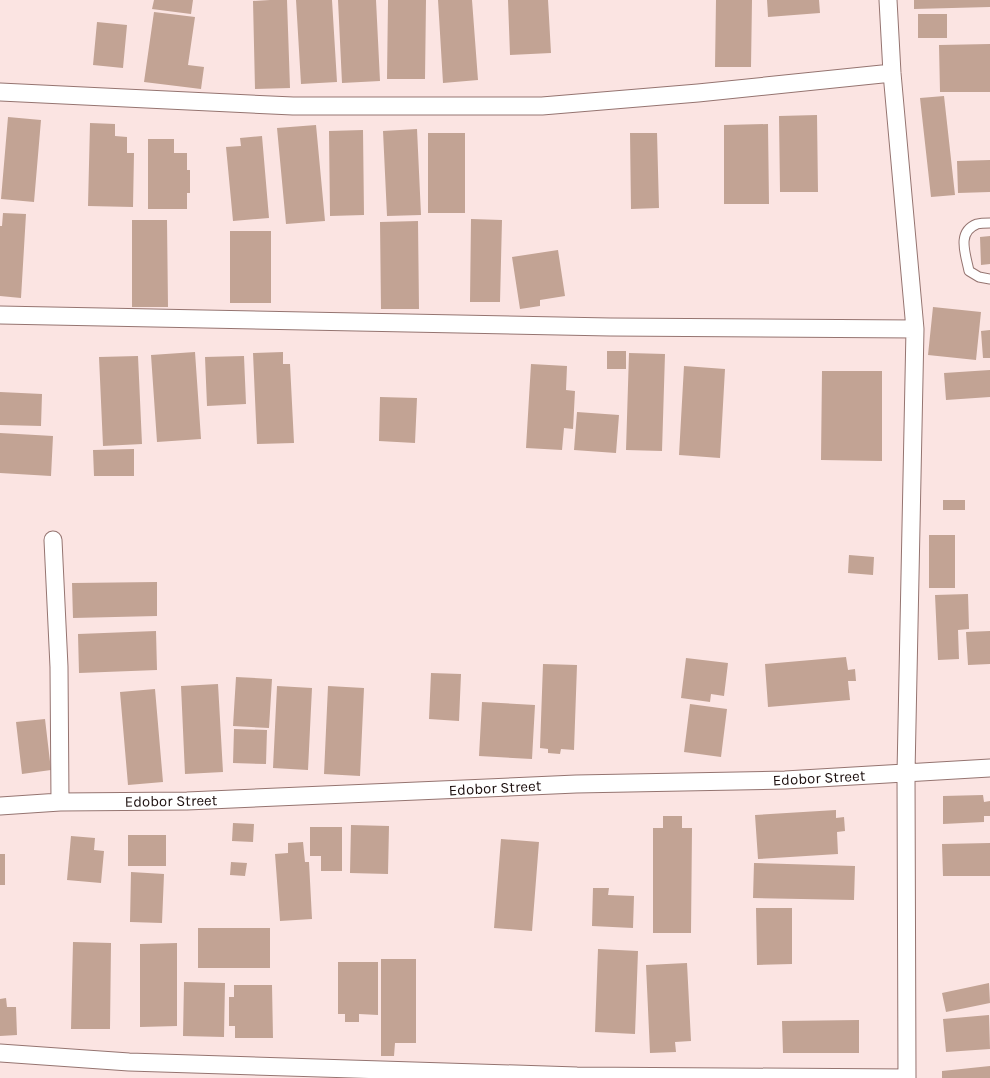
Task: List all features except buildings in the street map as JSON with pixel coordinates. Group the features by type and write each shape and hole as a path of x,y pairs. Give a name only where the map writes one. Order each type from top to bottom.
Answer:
{"street":[{"path":"0,1053 129,1062 569,1076 907,1078 906,774 915,329 892,73 888,0"},
{"path":"0,92 292,106 542,106 698,93 892,73"},
{"path":"0,315 602,326 915,329"},
{"path":"53,540 59,667 60,802"},
{"name":"Edobor Street","path":"0,806 60,802 186,801 568,784 785,780 990,768"}],"lane":[{"path":"990,223 977,224 966,232 963,239 969,271 979,277 990,279"}]}
